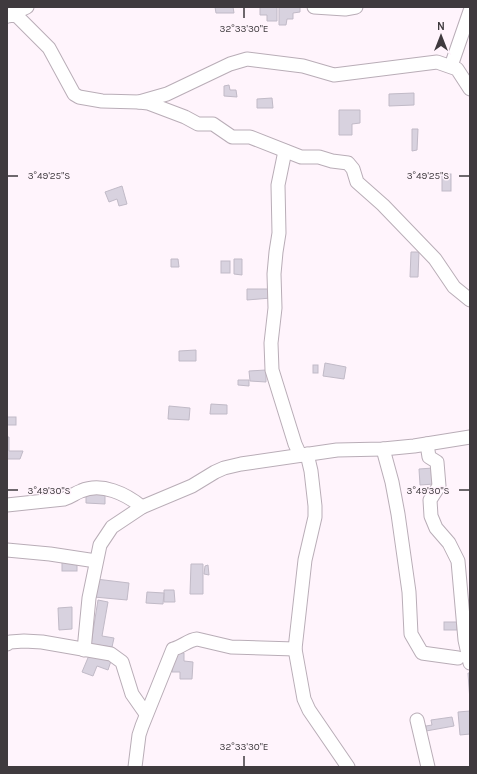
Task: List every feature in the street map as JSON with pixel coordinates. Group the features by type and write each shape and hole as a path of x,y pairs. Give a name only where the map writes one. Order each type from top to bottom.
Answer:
{"street":[{"path":"7,16 27,7"},
{"path":"314,7 345,9 356,7"},
{"path":"451,66 470,11"},
{"path":"7,16 18,16 43,41 74,94 77,96 102,101 148,103 185,117 198,124 211,124 216,126 232,137 250,137 301,157 324,158 332,161 348,163 351,165 357,182 383,205 434,259 454,286 470,300"},
{"path":"139,102 167,94 230,64 247,59 303,66 334,75 437,62 451,66 458,71 470,89"},
{"path":"285,150 278,185 279,233 274,274 275,308 271,343 272,370 295,444 303,454 311,471 315,506 315,517 305,560 295,650 304,699 309,710 348,767"},
{"path":"84,650 86,620 100,545 112,527 142,507 192,486 224,468 260,460 337,450 383,449 428,444 470,436"},
{"path":"428,444 429,457 437,462 439,486 430,500 431,516 436,528 449,543 458,561 465,640 470,663"},
{"path":"383,449 392,482 399,521 409,592 411,634 422,653 458,658"},
{"path":"7,505 64,500 72,497 80,491 96,488 117,492 126,496 142,507"},
{"path":"7,550 50,554 96,561"},
{"path":"135,767 139,736 146,714 173,649 180,647 192,639 197,639 231,647 295,650"},
{"path":"7,644 10,642 24,641 62,645 111,654 122,662 132,694 146,714"},
{"path":"417,720 428,767"}],"building":[{"path":"215,7 233,7 234,13 216,13"},
{"path":"260,7 277,7 277,21 267,21 267,15 260,15"},
{"path":"279,7 300,7 300,12 293,13 293,19 287,19 286,25 279,25"},
{"path":"229,85 230,90 236,90 237,97 224,96 224,86"},
{"path":"414,93 414,105 389,106 389,94"},
{"path":"272,98 273,108 257,108 257,99"},
{"path":"339,110 360,110 360,123 352,124 352,135 339,135"},
{"path":"412,129 418,129 417,150 412,151"},
{"path":"442,174 451,174 451,191 442,191"},
{"path":"122,186 127,204 119,206 117,199 109,202 105,192"},
{"path":"411,252 419,252 418,277 410,277"},
{"path":"171,259 178,259 179,267 171,267"},
{"path":"234,259 242,259 242,275 234,274"},
{"path":"221,261 230,261 230,273 221,273"},
{"path":"247,289 270,289 271,298 247,300"},
{"path":"196,350 196,361 179,361 179,351"},
{"path":"325,363 346,367 344,379 323,376"},
{"path":"313,365 318,365 318,373 313,373"},
{"path":"266,370 266,382 250,381 249,371"},
{"path":"238,380 249,380 249,386 238,385"},
{"path":"211,404 227,405 227,414 210,414"},
{"path":"169,406 190,408 189,420 168,419"},
{"path":"7,417 16,417 16,425 7,425"},
{"path":"7,437 9,437 9,451 23,451 20,459 7,459"},
{"path":"433,468 434,484 420,485 419,469"},
{"path":"86,492 105,492 105,504 86,503"},
{"path":"62,562 77,562 77,571 62,571"},
{"path":"191,564 203,564 203,594 190,594"},
{"path":"208,565 209,575 204,574 205,566"},
{"path":"96,579 129,583 127,600 94,597"},
{"path":"164,590 174,590 175,602 164,602"},
{"path":"147,592 164,593 163,604 146,603"},
{"path":"98,600 108,602 102,636 114,638 112,647 91,644"},
{"path":"72,607 72,629 59,630 58,608"},
{"path":"444,622 457,622 457,630 444,630"},
{"path":"175,652 184,653 184,661 193,662 192,679 180,679 180,672 172,672"},
{"path":"90,653 111,661 108,670 97,666 93,676 82,672"},
{"path":"468,673 470,673 470,701"},
{"path":"470,711 470,734 460,735 458,712"},
{"path":"452,717 454,726 426,731 426,726 432,725 431,720"}]}
